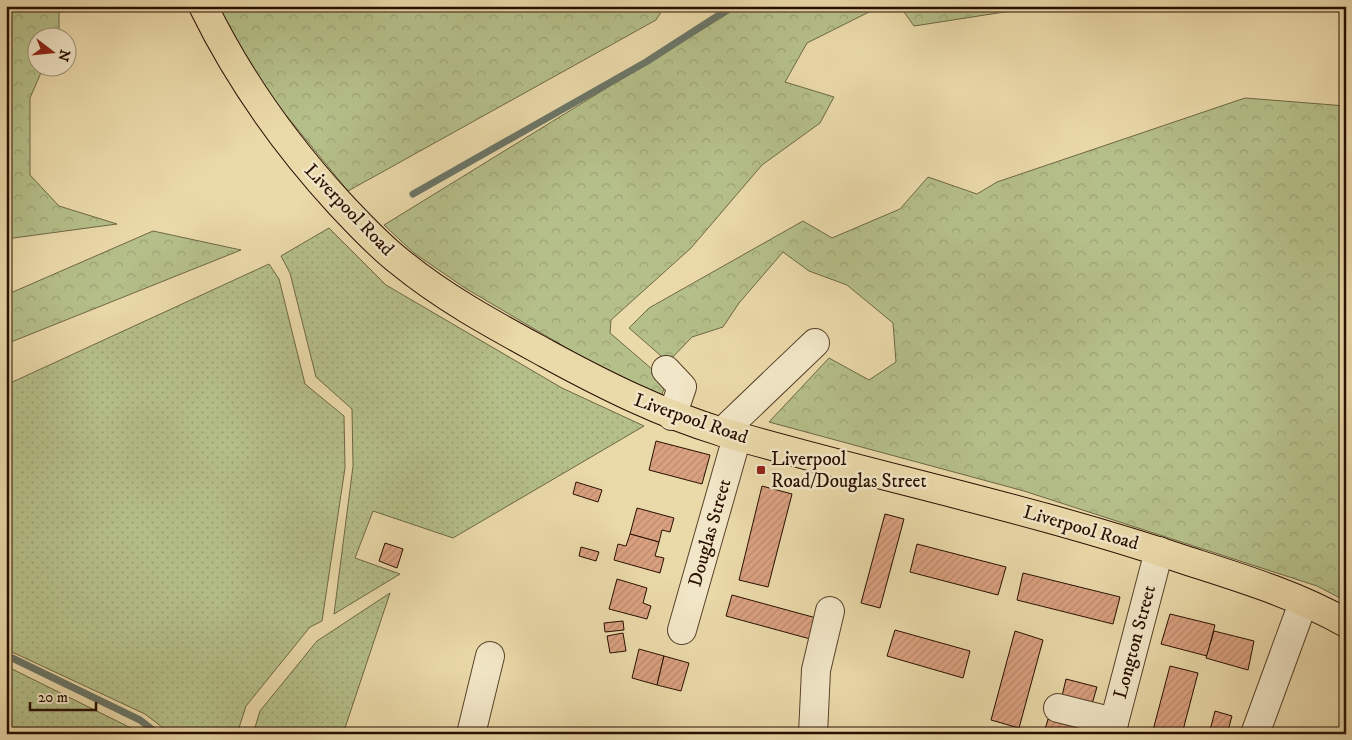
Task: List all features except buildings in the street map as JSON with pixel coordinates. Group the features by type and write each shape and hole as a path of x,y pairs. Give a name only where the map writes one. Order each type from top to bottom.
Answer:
{"main road":[{"name":"Liverpool Road","path":"203,6 222,45 248,89 314,175 366,232 399,262 461,305 594,380 672,416 730,434 1033,513 1158,550 1303,603 1346,623"}],"street":[{"path":"730,434 815,343"},
{"path":"666,370 682,387 672,416"},
{"name":"Douglas Street","path":"682,630 730,434"},
{"name":"Longton Street","path":"1112,728 1158,550"},
{"path":"1255,734 1303,603"},
{"path":"813,734 816,670 830,610"},
{"path":"471,734 490,656"},
{"path":"1058,708 1112,728"}],"green space":[{"path":"6,6 59,6 59,28 28,28 28,78 39,78 30,98 30,175 59,206 117,224 6,239"},
{"path":"211,6 665,6 656,20 348,191 267,92"},
{"path":"740,6 881,6 807,43 785,82 834,97 820,123 762,165 691,248 611,320 610,333 667,382 661,396 619,379 465,288 414,253 384,225"},
{"path":"908,6 1043,6 914,26 904,12"},
{"path":"1245,98 1346,106 1346,601 1317,586 1024,491 769,422 829,358 869,380 896,362 893,323 847,285 809,271 783,252 739,303 723,327 692,337 668,362 629,328 649,308 803,221 832,238 900,209 928,177 977,194 997,182"},
{"path":"329,228 386,285 562,388 644,426 453,538 373,511 355,558 400,574 334,614 353,466 352,409 316,377 290,273 281,256"},
{"path":"153,231 241,250 6,344 6,295"},
{"path":"269,264 279,279 305,384 344,416 345,468 322,621 310,627 246,706 237,734 171,734 145,714 12,652 6,645 6,385"},
{"path":"390,593 343,734 253,734 260,711 317,641"},
{"path":"6,666 139,732 142,734 6,734"}],"waterway":[{"path":"413,194 646,62 733,6"},
{"path":"6,655 140,720 158,734"}],"place":[{"name":"Liverpool Road/Douglas Street","path":"761,470"}]}
